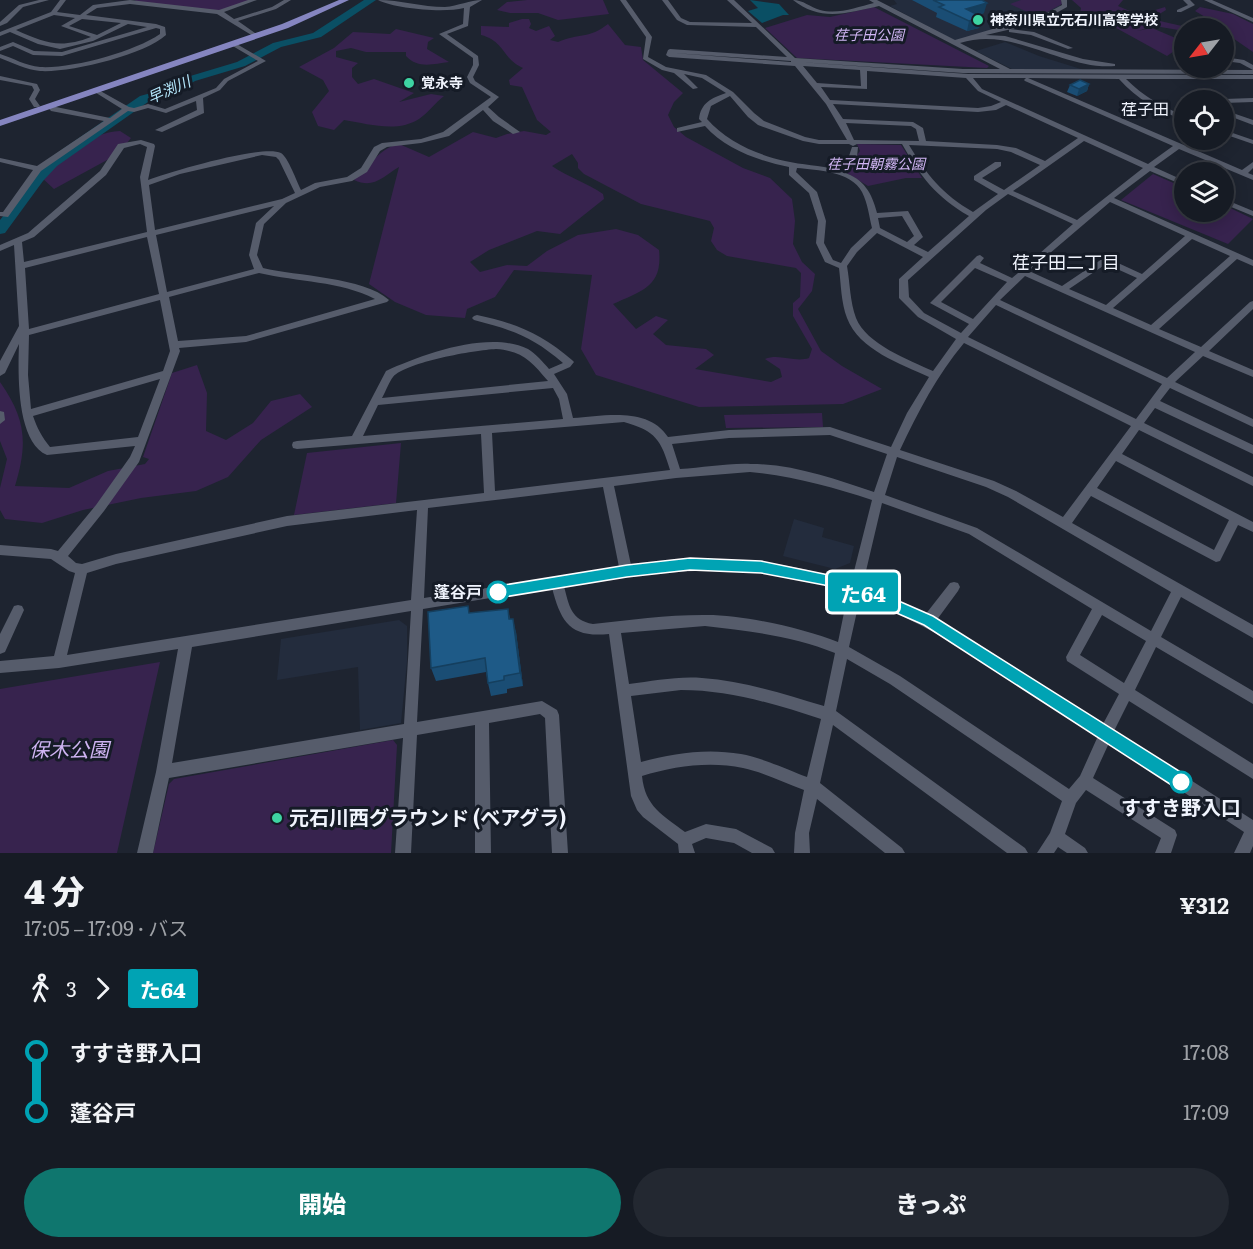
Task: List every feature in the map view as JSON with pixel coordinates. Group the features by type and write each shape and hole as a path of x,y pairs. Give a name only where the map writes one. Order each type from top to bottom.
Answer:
{"main road":[{"path":"0,119 253,34 306,14 333,0"},
{"path":"0,123 303,20 345,0"}],"street":[{"path":"0,24 21,6 46,0"},
{"path":"53,13 63,0"},
{"path":"219,12 254,0"},
{"path":"233,21 274,8 288,0"},
{"path":"381,0 423,7 467,7 479,0"},
{"path":"623,0 649,38 645,58 664,69 704,76 731,93 760,123 785,134 819,142 854,145 904,142 1013,150 1045,164"},
{"path":"664,0 679,19 689,24 757,25"},
{"path":"730,0 797,63 831,102 854,145 853,157 838,173"},
{"path":"796,0 811,10 828,14 879,4"},
{"path":"872,0 1011,72 1174,146"},
{"path":"953,43 993,30 1036,22 1065,6 1064,0"},
{"path":"1179,11 1192,5 1186,0"},
{"path":"1207,0 1253,21"},
{"path":"96,37 64,26 95,6 132,1 219,12 253,34"},
{"path":"259,270 253,255 260,223 285,201 318,185 349,178 364,170 377,150 385,145 421,141 446,134 496,98 472,82 470,77 476,65 476,57 442,34 466,25 467,7"},
{"path":"0,34 53,13 81,15 163,28 163,35 159,39 92,62 49,69 24,65 0,56"},
{"path":"11,30 52,46 67,45 113,32 127,22"},
{"path":"0,50 14,44 33,53 62,54 156,26"},
{"path":"993,30 1032,33 1070,48"},
{"path":"974,36 1005,38 1103,65 1174,67"},
{"path":"1028,46 1044,38"},
{"path":"2,217 38,169 111,120 130,110 148,106 166,111 218,89 226,80 264,61 233,44"},
{"path":"1253,70 1011,72 797,63 669,55 670,51 797,63 863,69 968,76 1253,77"},
{"path":"1234,58 1253,70"},
{"path":"16,69 24,65"},
{"path":"817,86 865,88 863,69"},
{"path":"0,77 8,72"},
{"path":"677,72 695,88"},
{"path":"968,76 980,90 1174,179"},
{"path":"0,77 35,85 37,90 32,99 36,106"},
{"path":"1122,78 1143,99 1174,111"},
{"path":"95,90 130,110"},
{"path":"731,93 706,106 703,119 718,135 793,165 846,175 862,186 866,192 876,230"},
{"path":"159,130 201,111 199,97"},
{"path":"1234,101 1253,100"},
{"path":"831,102 978,110 993,108 1007,102"},
{"path":"50,105 54,109 111,120"},
{"path":"484,107 496,119 516,132"},
{"path":"1234,116 1253,123"},
{"path":"841,121 912,124 920,128 923,143"},
{"path":"680,130 706,123"},
{"path":"1234,135 1253,142"},
{"path":"1083,138 1005,192 928,256 903,279 904,298 921,315 962,338 1253,482"},
{"path":"0,248 31,235 103,173 121,146 141,142 151,146 145,169 151,234 175,345 168,373 135,459 100,508 60,557"},
{"path":"904,142 931,186 954,206 974,216"},
{"path":"802,853 802,833 812,786 830,715 855,589 878,497 894,451 933,375 974,322 1021,272 1077,223 1174,149"},
{"path":"1184,150 1253,178"},
{"path":"145,184 178,172 262,153 282,159 298,194"},
{"path":"0,160 38,169"},
{"path":"998,164 976,178 1077,223"},
{"path":"1243,174 1253,164"},
{"path":"793,165 792,173 813,192 822,221 820,243 829,262 843,266"},
{"path":"1109,198 1253,263"},
{"path":"20,266 285,201"},
{"path":"1234,205 1253,214"},
{"path":"873,216 905,213 919,237 908,246"},
{"path":"876,230 928,256"},
{"path":"876,230 854,250 843,266 851,319 859,331 874,344 933,375"},
{"path":"1106,310 1191,235"},
{"path":"18,242 24,330 25,407 33,432 47,451 142,441"},
{"path":"1153,329 1236,255"},
{"path":"1062,290 1105,260 1144,278"},
{"path":"974,322 935,303 977,261 1012,281"},
{"path":"0,373 6,358 24,330 259,270 281,276 322,279 369,291 384,300 246,339 175,345"},
{"path":"1021,272 1253,374"},
{"path":"994,301 1253,423"},
{"path":"1065,523 1168,383 1253,304"},
{"path":"477,318 522,329 544,340 569,362 547,373"},
{"path":"355,441 390,373 435,355 462,349 510,346 525,352 563,392 568,421"},
{"path":"27,414 168,373"},
{"path":"375,402 556,384"},
{"path":"1153,402 1253,450"},
{"path":"297,445 624,417 642,422 658,431 667,441 676,474"},
{"path":"486,429 490,497"},
{"path":"667,441 729,434 830,431 894,451 990,484 1065,523 1253,632"},
{"path":"1114,455 1253,527"},
{"path":"0,550 51,554 60,557 65,563 82,569 116,559 287,521 676,474 739,469 772,470 824,480 980,534 1253,698"},
{"path":"608,482 627,571"},
{"path":"1089,489 1216,557 1236,518"},
{"path":"403,853 423,504"},
{"path":"0,668 59,662 627,571 690,564 741,565 792,572 855,589 928,621 1253,829 1242,853"},
{"path":"59,662 82,569"},
{"path":"557,583 564,609 572,622 583,628 593,630 705,620 758,626 823,642 843,650 895,680 1070,798"},
{"path":"928,621 954,587"},
{"path":"1045,853 1056,837 1070,798 1085,782 1106,733 1179,589"},
{"path":"1100,607 1072,657 1253,772"},
{"path":"0,648 18,610"},
{"path":"614,628 635,771 635,791 645,809 686,847 706,831 736,836 767,853"},
{"path":"145,853 163,772 186,642"},
{"path":"624,692 681,684 703,684 762,694 830,715 1020,853"},
{"path":"163,772 542,707 552,715 560,853"},
{"path":"482,717 483,853"},
{"path":"635,771 669,761 704,758 743,761 812,786 897,853"},
{"path":"1085,782 1170,835 1163,853"},
{"path":"1056,837 1080,853"}],"shaded area":[{"name":"神奈川県立元石川高等学校","path":"894,0 1060,0 1060,7 1035,22 955,41 890,6 897,4"},
{"path":"1005,42 1039,56 1084,70 1014,70 976,51"},
{"path":"794,519 824,528 822,537 854,546 850,563 835,569 783,556"},
{"path":"399,620 407,626 407,661 401,723 360,730 358,667 277,680 281,639"}],"green space":[{"path":"136,0 252,0 219,11 133,2"},
{"path":"603,0 609,14 558,20 538,13 510,13 497,10 507,2"},
{"path":"1021,0 1061,0 1062,4 1038,17 1010,4"},
{"path":"1072,0 1123,0 1118,6 1139,15 1165,7 1166,10 1151,19 1174,24 1174,29 1155,26 1137,31 1152,28 1174,37 1174,51 1167,56 1109,24 1080,14 1081,8"},
{"name":"荏子田公園","path":"874,7 989,66 987,68 797,58 765,28 807,15 830,17"},
{"path":"1200,7 1233,14 1253,24 1253,52 1234,39 1234,18 1207,18 1195,11"},
{"path":"529,19 531,24 529,28 536,31 549,26 555,36 550,40 558,42 595,32 608,24 625,45 641,47 643,60 683,93 674,102 668,115 674,127 686,137 743,168 770,178 792,199 795,221 793,244 802,262 815,274 812,291 798,309 821,351 882,389 843,404 699,407 596,375 581,349 592,275 514,270 495,297 467,309 465,318 426,315 395,302 369,284 399,167 373,182 354,180 380,153 399,144 429,157 473,132 496,138 524,131 546,135 551,132 537,120 522,87 510,85 509,80 523,68 516,65 495,42 481,35 481,26 509,27 509,23","holes":["572,154 578,163 578,168 584,174 641,204 710,221 714,228 711,241 717,250 727,256 796,268 801,273 800,297 793,303 793,316 812,349 809,358 770,357 765,359 780,369 782,377 771,382 695,369 714,355 706,349 666,345 653,334 668,320 656,316 636,329 613,304 648,286 654,280 659,262 659,250 638,235 616,229 578,235 547,251 527,266 507,265 480,272 470,262 489,250 537,231 560,234 604,199 603,194 597,190 552,166"]},
{"path":"396,29 434,38 428,42 427,49 449,62 421,64 406,56 406,52 366,52 351,48 336,51 336,57 358,63 352,68 352,77 358,84 374,79 414,93 399,102 431,94 444,96 419,119 402,126 392,127 344,120 334,130 318,126 312,112 329,91 323,80 299,67 334,48 353,32 390,34"},
{"path":"120,131 131,138 118,154 54,189 41,177 87,141 109,132"},
{"name":"荏子田朝霧公園","path":"857,144 901,145 922,178 906,178 868,186 845,172 860,151"},
{"path":"1153,174 1174,183 1174,222 1121,200"},
{"path":"1234,210 1253,219 1228,244 1174,222 1234,222"},
{"path":"197,365 207,393 206,431 226,440 253,423 271,401 300,394 312,407 261,440 228,477 196,491 141,498 83,510 42,523 5,519 0,510 0,488 7,459 0,441 0,382 15,408 22,432 22,457 15,486 69,488 108,471 145,464 149,459 143,457 172,373"},
{"path":"822,413 823,427 726,428 724,415"},
{"path":"401,443 396,503 294,515 307,453"},
{"name":"保木公園","path":"160,662 117,853 0,853 0,689"},
{"name":"元石川西グラウンド (ベアグラ)","path":"393,740 397,745 391,853 153,853 169,784 174,779"}],"water":[{"path":"750,0 779,4 789,15 762,23 748,11 758,8"}],"building":[{"path":"933,0 982,0 987,3 966,9 982,17 969,21 939,7 944,5"},
{"path":"1080,80 1089,84 1079,89 1070,85"},
{"path":"468,606 469,613 508,609 509,619 513,619 520,673 504,676 504,680 488,683 485,658 431,668 428,612"}],"waterway":[{"name":"早渕川","path":"0,230 38,178 52,163 144,99 166,93 191,79 241,64 277,45 317,35 371,0"}],"bus line":[{"name":"た64","path":"498,592 627,571 690,564 761,567 824,580 855,589 906,609 928,621 1181,782"}],"place":[{"name":"神奈川県立元石川高等学校","path":"978,20"},
{"name":"覚永寺","path":"409,83"},
{"name":"蓬谷戸","path":"498,592"},
{"name":"すすき野入口","path":"1181,782"},
{"name":"元石川西グラウンド (ベアグラ)","path":"277,818"}],"district":[{"name":"荏子田","path":"1145,109"},
{"name":"荏子田二丁目","path":"1066,263"}]}
